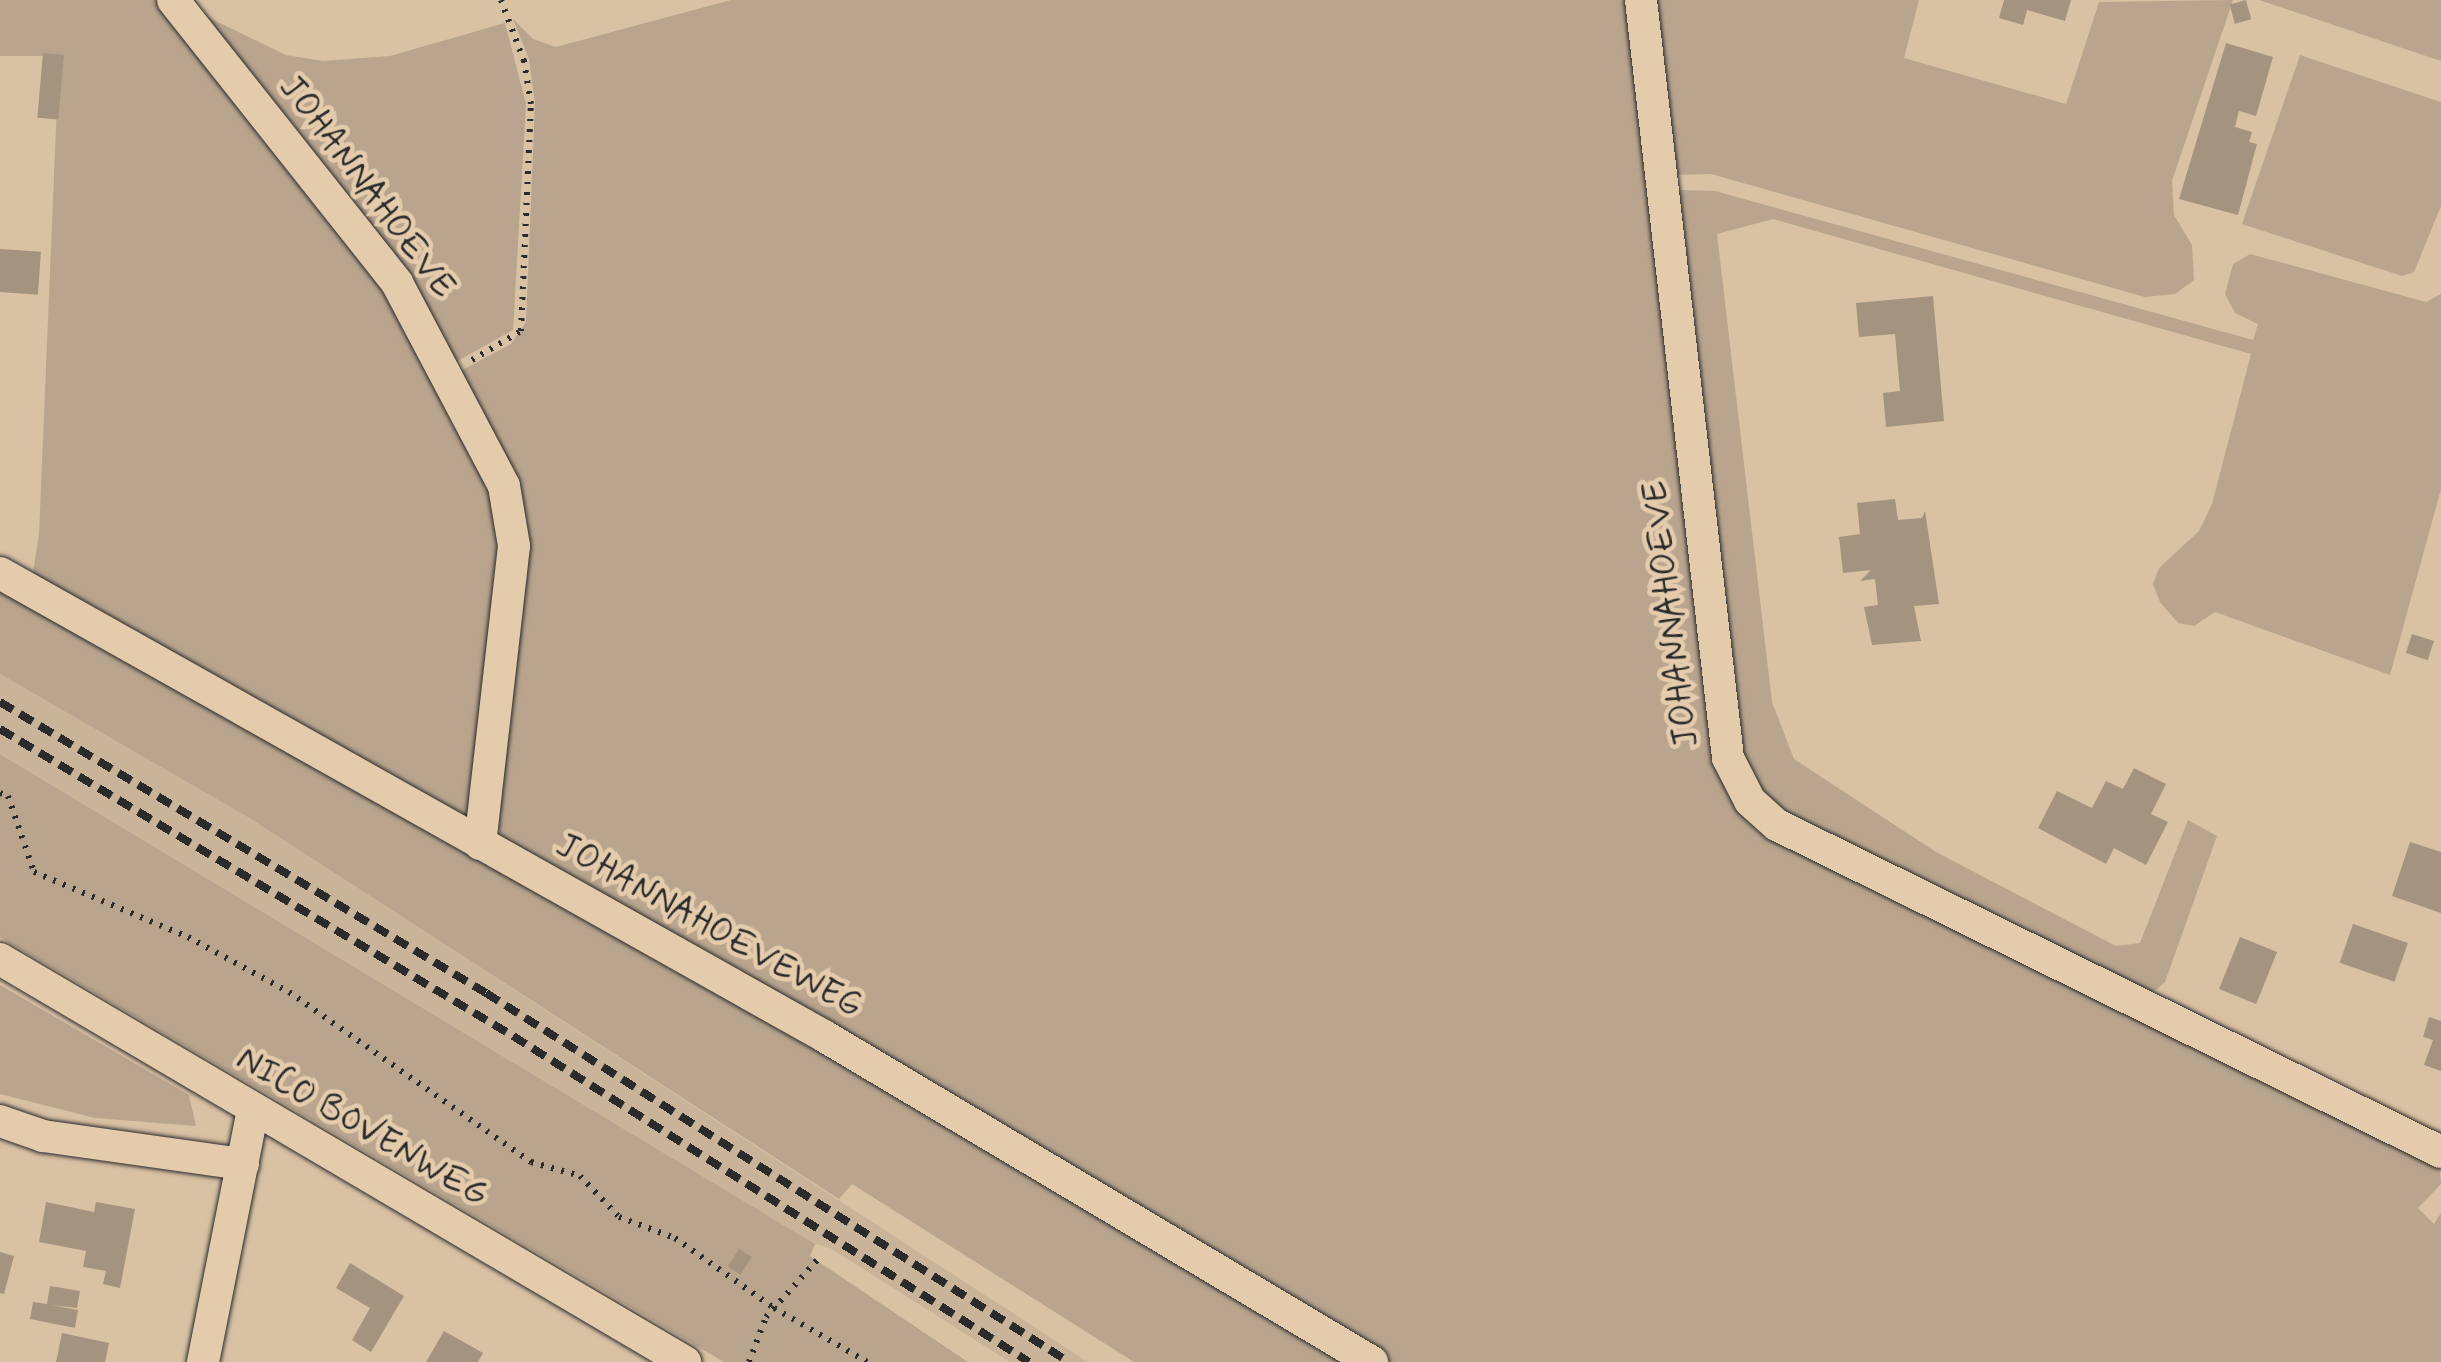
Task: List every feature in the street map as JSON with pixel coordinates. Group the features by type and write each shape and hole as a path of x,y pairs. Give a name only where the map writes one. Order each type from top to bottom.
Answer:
{"street":[{"name":"JOHANNAHOEVE","path":"173,0 338,204 449,372 504,486 514,546 480,844"},
{"name":"JOHANNAHOEVE","path":"1641,0 1728,758 1750,801 1791,832 2441,1152"},
{"name":"JOHANNAHOEVEWEG","path":"0,573 1175,1239 1372,1362"},
{"name":"NICO BOVENWEG","path":"0,959 684,1362"},
{"path":"203,1362 253,1109"},
{"path":"0,1121 43,1136 243,1164"}],"path":[{"path":"449,372 521,331 531,104 524,60 501,0"},
{"path":"0,793 8,796 34,872 188,937 288,992 531,1162 580,1176 619,1217 675,1238 774,1308 867,1362"},
{"path":"749,1362 774,1308 819,1258"}],"shaded area":[{"path":"0,0 162,0 331,209 436,367 503,523 470,813 464,818 31,584 39,535 59,56 0,56"},
{"path":"731,0 1631,0 1741,806 2439,1162 2441,1184 2418,1208 2434,1224 2441,1213 2441,1362 1387,1362 501,836 496,817 523,547 459,372 511,344 526,322 535,103 529,59 513,19 533,39 556,47"},
{"path":"1651,0 1919,0 1904,58 2066,104 2099,2 2233,0 2172,181 2174,215 2192,245 2194,280 2175,294 2145,297 1711,174 1675,175"},
{"path":"2259,0 2441,0 2441,61"},
{"path":"193,10 286,55 323,61 390,56 505,23 526,104 513,330 454,363"},
{"path":"2300,55 2441,102 2441,206 2414,272 2402,276 2242,224"},
{"path":"1679,190 1715,191 2253,340 2258,324 2235,313 2225,294 2233,264 2250,254 2426,302 2441,294 2441,489 2390,675 2215,612 2194,626 2178,623 2160,602 2153,584 2159,568 2199,531 2212,504 2251,354 1773,219 1717,234 1772,702 1794,759 1936,852 2116,946 2140,943 2188,820 2217,836 2165,982 2156,990 2147,993 1851,851 1757,795 1737,755"},
{"path":"0,581 475,850 1357,1362 1134,1362 852,1184 839,1199 251,819 0,674"},
{"path":"0,674 251,819 1088,1362 1010,1362 830,1248 815,1244 0,754"},
{"path":"0,754 815,1244 810,1256 968,1362 724,1362 0,937"},
{"path":"0,985 189,1095 196,1126 95,1118 0,1094"}],"building":[{"path":"2004,0 2071,0 2065,21 2027,10 2023,25 1999,18"},
{"path":"2246,0 2251,19 2235,24 2230,4"},
{"path":"2226,43 2273,57 2256,116 2239,111 2235,127 2252,132 2249,142 2257,144 2238,215 2179,199"},
{"path":"43,53 64,55 58,120 37,118"},
{"path":"0,249 41,252 38,295 0,292"},
{"path":"1933,296 1944,421 1886,427 1883,393 1900,391 1895,334 1859,337 1856,303"},
{"path":"1895,499 1898,520 1922,518 1925,511 1939,604 1914,606 1921,641 1872,645 1864,607 1878,605 1875,579 1860,581 1871,570 1843,573 1839,537 1860,534 1857,503"},
{"path":"2412,634 2434,641 2428,660 2406,653"},
{"path":"2134,768 2166,784 2151,814 2168,822 2146,865 2114,848 2106,864 2038,828 2057,791 2092,808 2106,781 2123,789"},
{"path":"2410,842 2441,852 2441,913 2392,896"},
{"path":"2353,924 2408,943 2394,982 2340,963"},
{"path":"2240,937 2277,952 2256,1004 2219,989"},
{"path":"2429,1017 2441,1021 2441,1071 2424,1065 2433,1040 2423,1037"},
{"path":"46,1202 94,1212 96,1202 135,1209 120,1288 103,1284 106,1271 83,1267 86,1251 39,1242"},
{"path":"739,1249 752,1257 741,1275 728,1267"},
{"path":"0,1252 14,1256 4,1294 0,1293"},
{"path":"350,1263 404,1296 371,1352 352,1340 370,1308 336,1288"},
{"path":"50,1286 80,1291 77,1308 51,1305 78,1310 75,1328 30,1319 33,1302 47,1304"},
{"path":"444,1331 483,1353 478,1362 426,1362"},
{"path":"62,1333 109,1343 105,1362 56,1362"}],"railway":[{"path":"0,702 486,993 1069,1362"},
{"path":"0,729 513,1036 1029,1362"}]}
